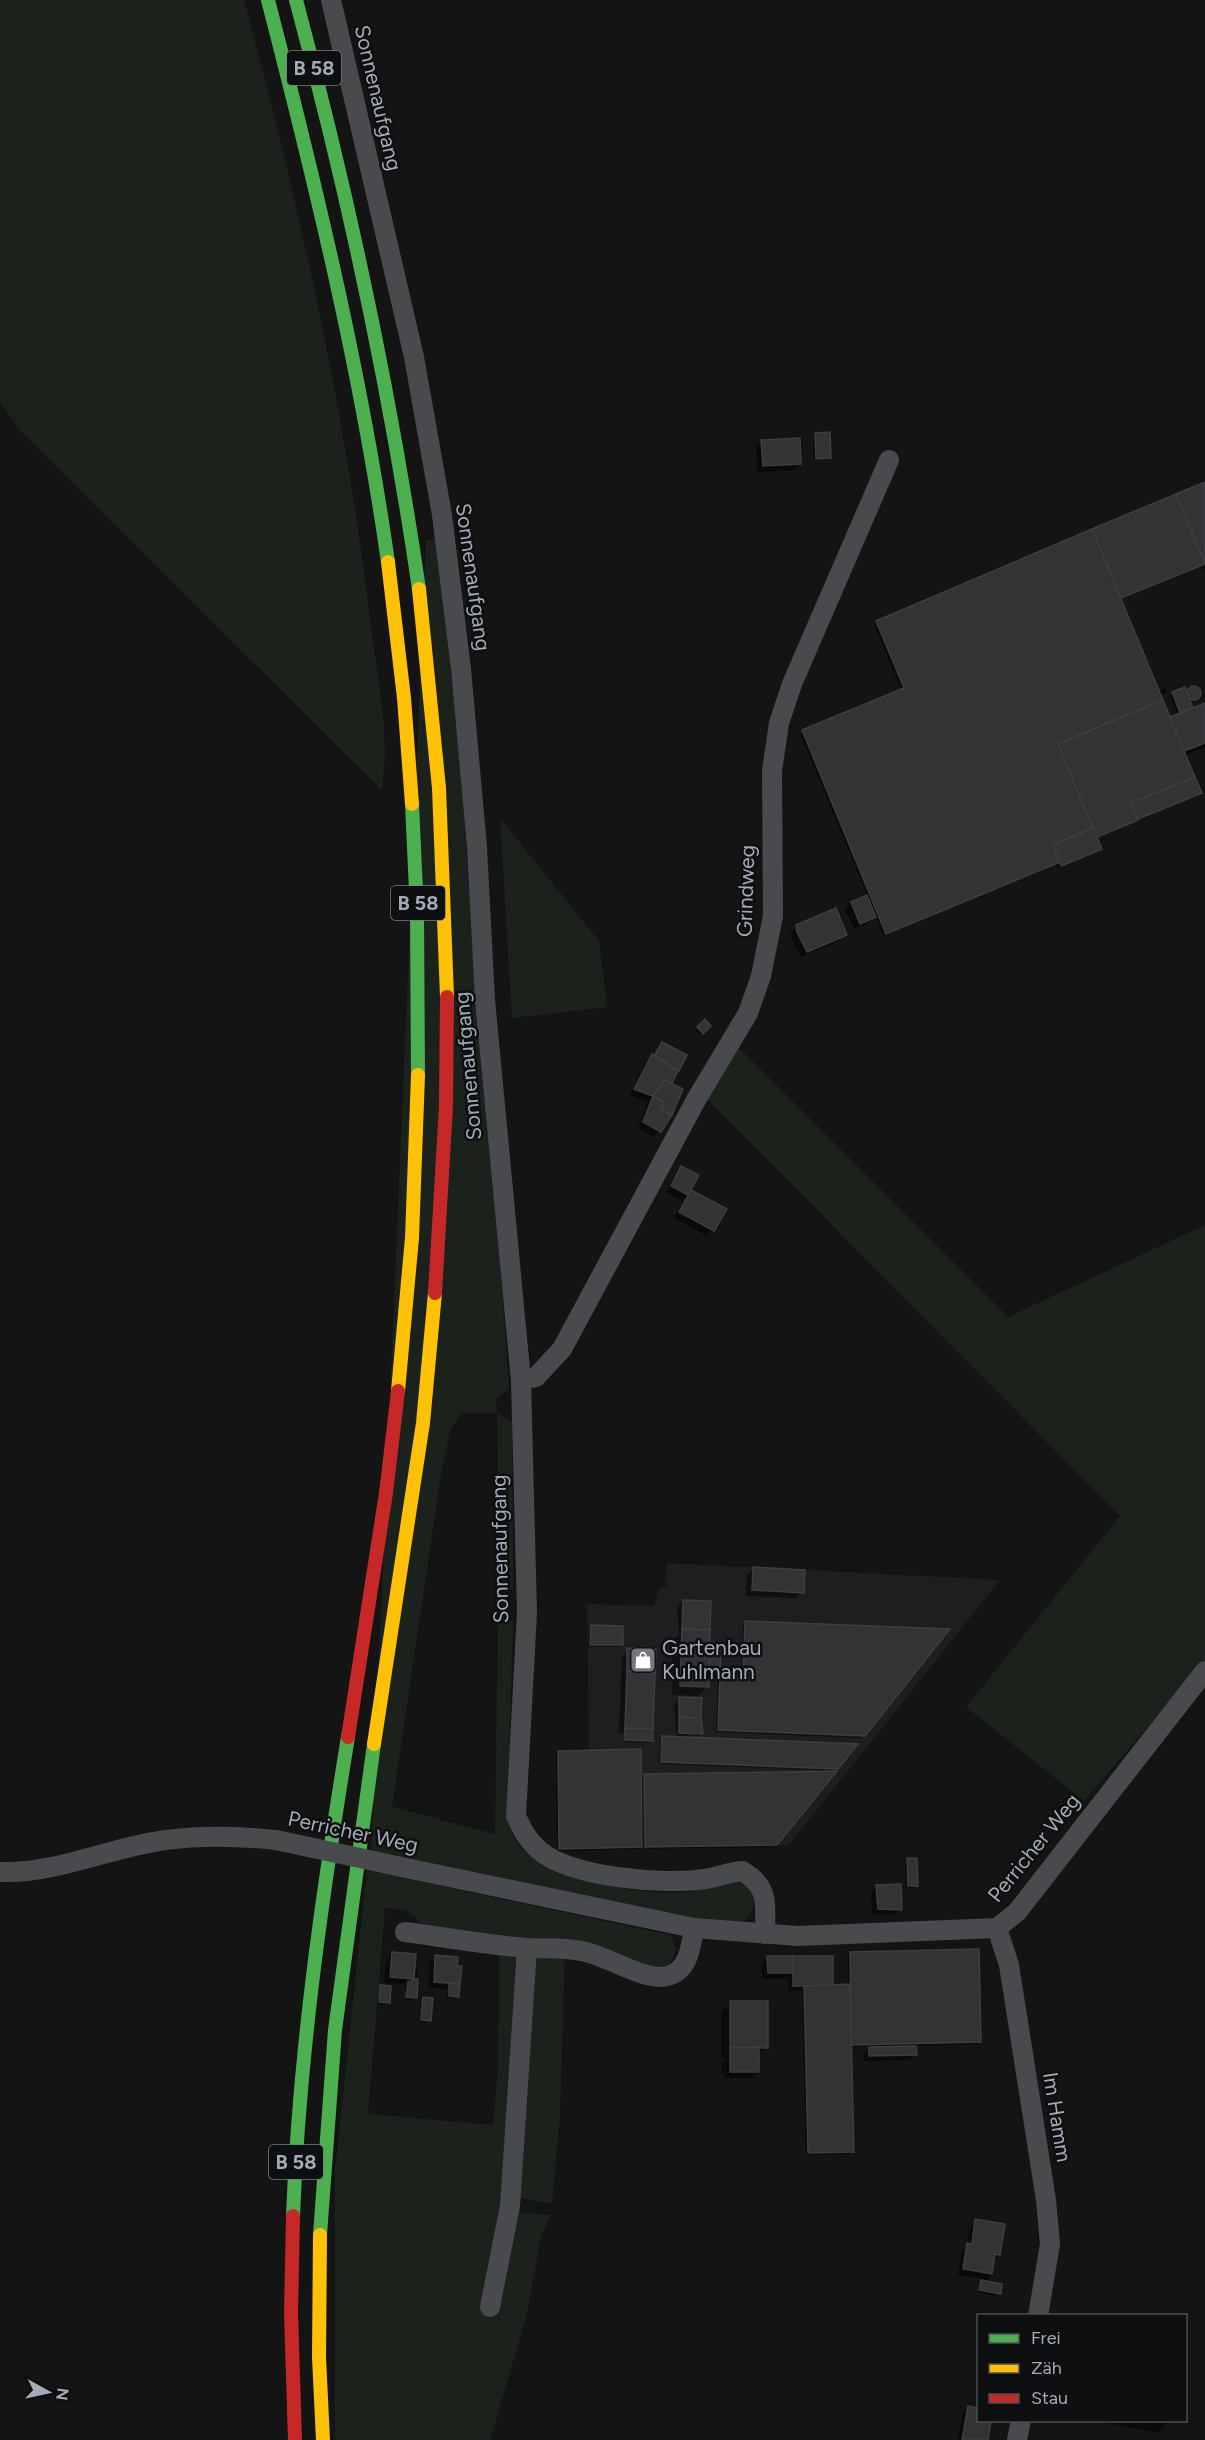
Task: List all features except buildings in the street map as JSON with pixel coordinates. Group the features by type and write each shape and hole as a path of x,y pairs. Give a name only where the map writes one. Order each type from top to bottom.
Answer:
{"main road":[{"name":"B 58","path":"268,0 330,246 376,480 404,697 413,797 419,929 420,1033 414,1212 396,1418 323,1896 302,2067 293,2204 291,2298 295,2440"},
{"name":"B 58","path":"296,0 332,136 376,328 405,488 435,730 446,962 447,1034 442,1212 429,1366 419,1447 352,1886 330,2068 319,2211 319,2380 323,2440"}],"street":[{"name":"Sonnenaufgang","path":"331,0 414,357 442,514 461,669 477,847 485,1000 521,1380 527,1612 516,1816 525,1835 540,1852 559,1862 595,1872 636,1880 706,1879 742,1871 756,1879 765,1896 765,1934"},
{"name":"Grindweg","path":"521,1380 536,1377 562,1349 702,1090 748,1013 761,976 773,916 772,771 779,723 792,684 889,460"},
{"name":"Perricher Weg","path":"0,1872 69,1863 165,1840 227,1837 276,1840 694,1928 798,1936 997,1928 1017,1912 1205,1671"},
{"path":"405,1932 527,1948 565,1947 604,1956 647,1976 667,1977 681,1970 689,1953 694,1928"},
{"name":"Im Hamm","path":"997,1928 1009,1965 1046,2200 1050,2244 1038,2314"},
{"path":"490,2307 510,2206 527,1948"},
{"path":"1017,2440 1021,2422"}],"shaded area":[{"path":"0,0 244,0 284,156 335,389 361,548 382,710 385,753 381,790 19,429 0,403 0,331 3,332 0,330"},
{"path":"437,539 462,782 481,1069 494,1179 509,1388 496,1399 497,1413 462,1413 451,1428 441,1474 392,1807 495,1834 498,1612 513,1622 507,1816 519,1844 526,1852 561,1871 583,1879 629,1889 674,1893 700,1890 732,1881 746,1883 753,1895 754,1906 749,1916 739,1925 699,1921 371,1850 426,540"},
{"path":"500,818 599,941 607,1007 512,1018"},
{"path":"736,1045 1008,1317 1205,1225 1205,1660 1084,1801 966,1707 1120,1516 705,1097"},
{"path":"497,1413 512,1421 513,1588 499,1597"},
{"path":"667,1563 1000,1580 789,1845 559,1849 558,1751 589,1750 587,1604 654,1606 660,1587 666,1587"},
{"path":"367,1870 670,1935 675,1948 674,1957 665,1968 430,1931 407,1910 385,1908 368,2114 493,2125 498,2069 499,1953 519,1959 518,2213 551,2215 541,2236 526,2318 490,2440 335,2440 335,2171"},
{"path":"533,1947 565,1947 560,2116 552,2204 519,2198"}],"traffic: fast":[{"path":"268,0 351,350 388,562"},
{"path":"296,0 333,146 366,293 395,440 419,589"},
{"path":"412,804 417,913 418,1075"},
{"path":"293,2216 306,2036 329,1856 348,1737"},
{"path":"320,2235 335,2030 374,1744"}],"traffic: slow":[{"path":"388,562 404,698 412,804"},
{"path":"419,589 439,788 447,997"},
{"path":"398,1391 412,1238 418,1075"},
{"path":"374,1744 423,1423 435,1293"},
{"path":"320,2235 319,2357 323,2440"}],"traffic: jam":[{"path":"435,1293 446,1106 447,997"},
{"path":"348,1737 386,1493 398,1391"},
{"path":"293,2216 291,2313 295,2440"}],"place":[{"name":"Gartenbau Kuhlmann","path":"643,1660"}]}
